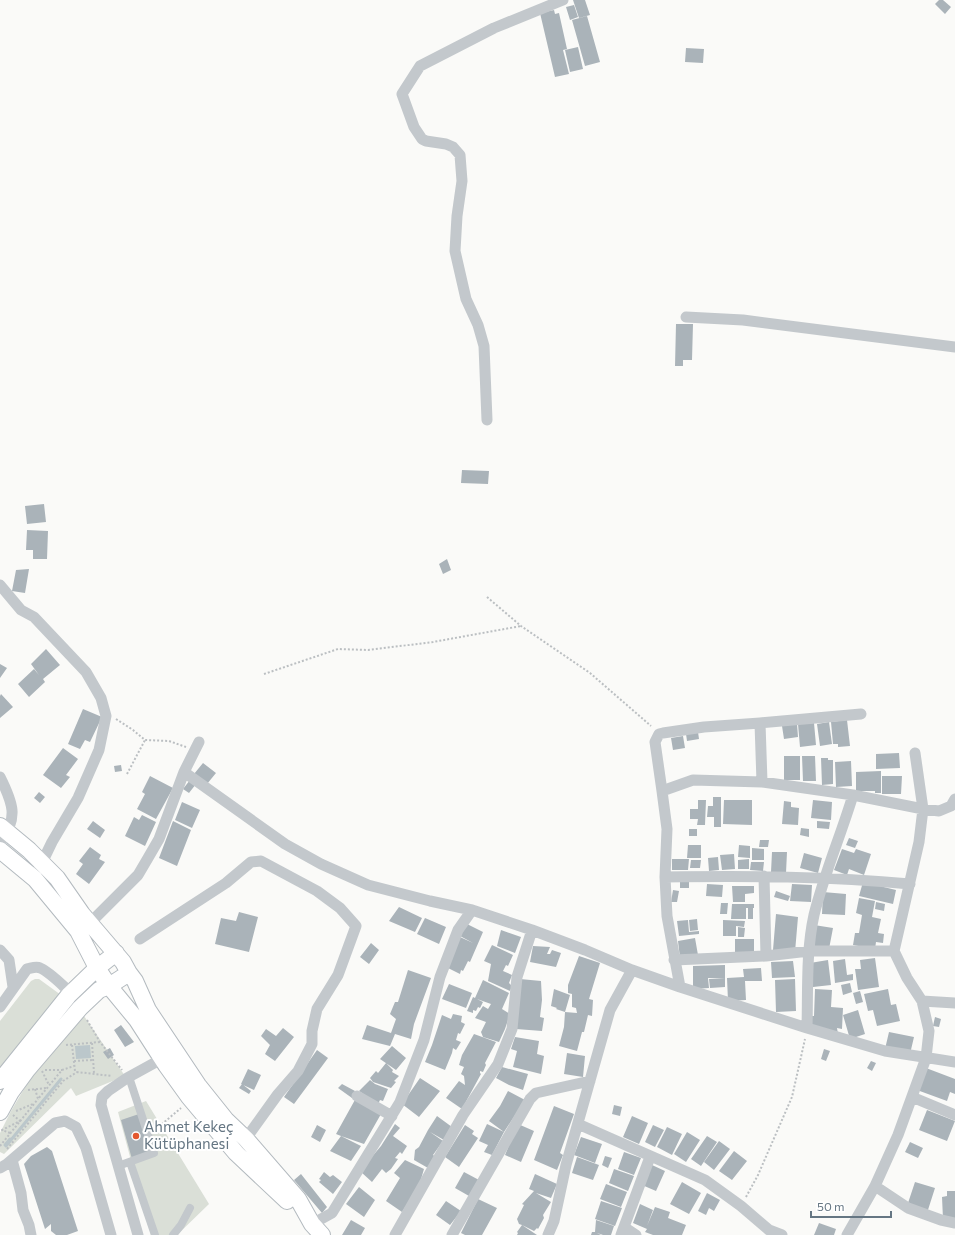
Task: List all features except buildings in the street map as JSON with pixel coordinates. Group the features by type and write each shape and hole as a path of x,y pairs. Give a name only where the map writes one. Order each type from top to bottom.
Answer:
{"main road":[{"path":"3,834 42,862 57,878 82,914 123,962 135,981 148,1010 198,1085 226,1120 246,1139 298,1199 317,1229"},
{"path":"0,850 34,879 78,931 108,986 137,1020 162,1059 191,1099 236,1153 317,1229"},
{"path":"0,1081 71,993 97,968 116,953"},
{"path":"0,1112 11,1092 48,1045 80,1008 99,990 129,973"}],"street":[{"path":"486,420 484,346 478,325 466,299 455,250 456,223 462,181 462,163 460,155 453,147 446,144 422,139 414,127 402,94 420,66 494,28 563,0"},
{"path":"686,317 743,320 955,347"},
{"path":"0,585 21,610 34,617 86,672 101,698 106,716 99,750 78,798 52,842 34,879"},
{"path":"680,987 667,916 664,876 667,829 655,742 659,734 704,727 861,714"},
{"path":"760,723 762,782"},
{"path":"90,923 138,875 145,864 159,839 184,772 197,747"},
{"path":"847,1235 875,1186 898,1135 926,1058 930,1031 922,1001 907,978 894,951 919,842 923,809 915,753"},
{"path":"184,772 285,844 321,864 368,885 472,910 532,930 632,970 680,987 807,1028 885,1051 955,1062"},
{"path":"0,777 8,793 13,816 3,834"},
{"path":"662,792 693,780 762,782 853,795 939,811 951,806 955,799"},
{"path":"807,1028 809,951 814,915 853,795"},
{"path":"140,939 226,883 251,862 262,861 317,891 340,908 356,926 338,975 317,1009 312,1031 312,1044 298,1071 278,1094 236,1153"},
{"path":"664,876 764,876 864,879 910,884"},
{"path":"764,876 766,956"},
{"path":"317,1229 332,1213 400,1102 424,1040 440,977 458,930 472,910"},
{"path":"395,1235 463,1114 498,1064 512,1029 517,977 532,930"},
{"path":"0,950 8,960 14,987"},
{"path":"674,960 766,956 809,951 894,951"},
{"path":"0,1007 27,969 39,967 71,993"},
{"path":"548,1235 554,1222 566,1165 610,1010 632,970"},
{"path":"922,1001 955,1003"},
{"path":"138,1235 101,1101 105,1093 128,1077 176,1051"},
{"path":"118,1166 154,1153 128,1077"},
{"path":"452,1235 530,1099 536,1093 590,1081"},
{"path":"357,1096 392,1116"},
{"path":"912,1097 955,1115"},
{"path":"0,1168 8,1156 55,1124 66,1121 76,1126 86,1148 111,1235"},
{"path":"578,1124 705,1180 741,1206 765,1232 782,1235"},
{"path":"8,1156 21,1193 23,1210 29,1225 30,1235"},
{"path":"636,1235 623,1231 650,1157"},
{"path":"130,1162 155,1235"},
{"path":"875,1186 908,1208 941,1220 955,1223"},
{"path":"173,1235 181,1225 190,1208"}],"path":[{"path":"487,597 521,626 590,673 659,734"},
{"path":"264,674 338,649 368,650 433,642 521,626"},
{"path":"106,716 120,720 145,740 169,741 197,747"},
{"path":"127,774 145,740"},
{"path":"80,1008 100,1042 128,1077"},
{"path":"741,1206 758,1175 792,1097 807,1028"},
{"path":"48,1045 100,1042"},
{"path":"92,1043 94,1073"},
{"path":"72,1044 74,1066 75,1071 77,1072"},
{"path":"74,1061 93,1060"},
{"path":"0,1146 62,1070 74,1066"},
{"path":"41,1070 50,1086"},
{"path":"8,1156 63,1081 77,1072 128,1077"},
{"path":"35,1089 38,1099"},
{"path":"162,1124 191,1099"},
{"path":"20,1121 11,1113 33,1104"},
{"path":"1,1130 20,1121"},
{"path":"1,1130 10,1133"}],"shaded area":[{"path":"39,979 61,995 0,1072 0,1021 31,981"},
{"path":"84,1016 125,1076 76,1096 71,1088 4,1154 0,1152 0,1133 36,1069"},
{"path":"90,1045 91,1058 76,1059 75,1046"},
{"path":"146,1101 209,1204 177,1235 151,1235 118,1112"}],"waterway":[{"path":"6,1146 61,1079"},
{"path":"5,1145 10,1139"}],"place":[{"name":"Ahmet Kekeç Kütüphanesi","path":"136,1136"}]}
